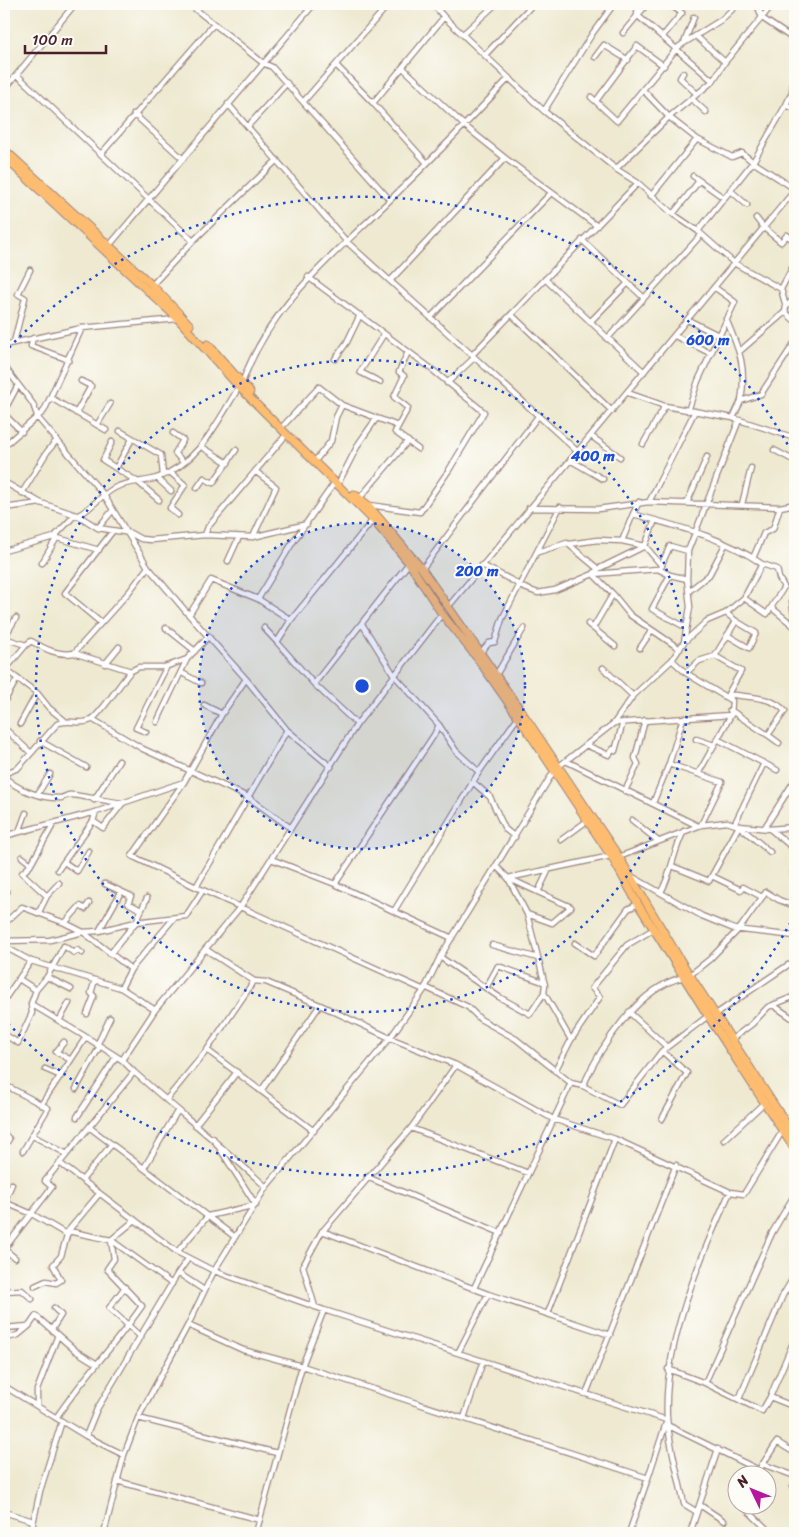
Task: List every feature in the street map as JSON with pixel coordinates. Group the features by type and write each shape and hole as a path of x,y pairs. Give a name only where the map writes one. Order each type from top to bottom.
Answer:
{"main road":[{"path":"4,149 178,319 286,435 337,482 368,505 422,569 496,675 611,856 654,929 716,1014 732,1039 764,1102 795,1150"},
{"path":"4,157 152,285 222,358 240,385 337,482 410,563 442,614 477,658 619,858 708,1016 795,1137"}],"street":[{"path":"4,90 75,4"},
{"path":"189,4 263,63 272,66 304,100 390,200"},
{"path":"107,248 314,4"},
{"path":"304,100 389,4"},
{"path":"433,4 444,17 544,111 616,169 638,183 651,196 700,233 734,263 781,289"},
{"path":"463,34 496,4"},
{"path":"485,55 533,4"},
{"path":"544,111 592,34 614,4"},
{"path":"638,4 638,15 713,82"},
{"path":"623,33 647,4"},
{"path":"663,36 682,13 669,4"},
{"path":"591,97 617,121 677,48 697,37 738,4"},
{"path":"758,4 762,18 795,40"},
{"path":"616,169 669,117 713,82 725,62 773,4"},
{"path":"373,103 444,17"},
{"path":"684,43 694,17"},
{"path":"101,154 213,25"},
{"path":"697,37 725,62"},
{"path":"595,57 604,45 628,60"},
{"path":"596,101 637,46 664,66"},
{"path":"336,65 427,163"},
{"path":"403,68 465,126 504,158 597,226"},
{"path":"607,339 700,233 724,198 753,162 792,92 795,68"},
{"path":"683,73 680,78 697,94"},
{"path":"17,75 193,241"},
{"path":"42,563 55,538 73,517 79,516 104,495 119,486 157,478 170,472 202,447 240,385 262,340 282,308 308,277 347,242 465,126 509,78"},
{"path":"248,126 287,83"},
{"path":"448,607 529,508 628,393 795,189 742,153 732,157 697,139 669,117 643,90"},
{"path":"692,99 706,112"},
{"path":"228,104 347,242 578,452"},
{"path":"786,105 795,109"},
{"path":"134,114 183,159"},
{"path":"651,196 697,139"},
{"path":"390,280 504,158"},
{"path":"152,285 193,241 277,160"},
{"path":"693,176 724,198"},
{"path":"673,214 699,181"},
{"path":"447,383 638,183"},
{"path":"730,190 747,205"},
{"path":"431,317 551,193"},
{"path":"756,218 763,227 781,242 786,235 795,242"},
{"path":"582,240 644,298"},
{"path":"795,263 781,289 785,309 795,321"},
{"path":"14,342 25,298 18,294 30,270"},
{"path":"308,277 484,412 449,470 420,512 368,505"},
{"path":"545,279 644,372"},
{"path":"590,322 628,282"},
{"path":"688,411 710,353 735,302 714,288"},
{"path":"740,351 785,309 795,297"},
{"path":"335,358 347,342 360,315"},
{"path":"512,315 612,411"},
{"path":"4,345 82,328 178,319"},
{"path":"726,319 740,351 745,379 742,401 732,418"},
{"path":"688,320 718,335"},
{"path":"4,446 38,418 51,398 82,328"},
{"path":"380,382 360,372 384,334"},
{"path":"675,336 710,353"},
{"path":"33,338 31,346 69,360"},
{"path":"742,401 761,394 795,342"},
{"path":"408,352 399,372 404,376 394,398 408,408 395,432 418,448"},
{"path":"789,353 795,356"},
{"path":"4,366 32,404 38,418 104,495 130,533 148,567 246,679 287,730 331,767"},
{"path":"76,413 91,386 81,381"},
{"path":"18,385 4,412 22,432"},
{"path":"283,426 319,387 342,405 398,426"},
{"path":"628,393 665,406 732,418 795,438"},
{"path":"51,398 106,430"},
{"path":"97,425 110,404"},
{"path":"315,461 331,440 336,417 342,405"},
{"path":"643,444 665,406"},
{"path":"649,502 694,411"},
{"path":"422,569 539,415"},
{"path":"258,599 293,542 337,482 359,443 376,419"},
{"path":"684,642 685,626 690,607 687,579 688,551 739,420"},
{"path":"120,432 160,455 163,474"},
{"path":"173,433 183,440 175,453 183,462"},
{"path":"206,535 208,527 286,435"},
{"path":"591,436 620,457"},
{"path":"116,468 132,439"},
{"path":"22,493 47,452 58,440"},
{"path":"359,499 408,441"},
{"path":"112,442 103,460 138,482 159,500"},
{"path":"202,447 228,463"},
{"path":"197,488 204,478 213,483 236,450"},
{"path":"774,450 795,461"},
{"path":"687,503 707,457"},
{"path":"570,460 603,479"},
{"path":"742,504 751,468"},
{"path":"253,538 276,487 255,471"},
{"path":"170,472 185,485 170,508 178,515"},
{"path":"157,478 171,491"},
{"path":"4,482 41,503 79,516 98,528 112,532 130,533 141,539 151,540 206,535 253,538 307,524"},
{"path":"622,541 639,502"},
{"path":"529,508 598,509 639,502 742,504 780,507 795,504"},
{"path":"4,508 41,503"},
{"path":"480,653 490,643 495,642 502,619 560,507"},
{"path":"753,558 764,533 773,529 780,507"},
{"path":"98,528 113,510"},
{"path":"633,514 694,533 777,569 784,587 767,614 744,598"},
{"path":"277,642 291,620 373,520"},
{"path":"593,574 598,569 645,546 655,520"},
{"path":"100,622 65,593 112,532"},
{"path":"228,561 239,537"},
{"path":"4,551 55,538 99,550"},
{"path":"537,552 569,544 598,540 622,541 645,546 660,568 670,575 687,579"},
{"path":"569,544 598,569"},
{"path":"689,591 709,575 724,545"},
{"path":"660,568 670,546 688,551"},
{"path":"314,684 410,563"},
{"path":"104,1533 124,1455 138,1418 188,1325 214,1271 266,1187 390,1038 425,989 440,957 556,769 614,723 633,696 672,660 684,642 707,621 726,613 744,598 762,564"},
{"path":"482,565 515,582 519,586 538,593 555,590 593,574 660,568"},
{"path":"795,566 792,601 795,625"},
{"path":"74,653 100,622 130,592 148,567"},
{"path":"593,574 614,594 630,615 680,649"},
{"path":"670,575 652,609 685,626"},
{"path":"189,615 211,580 258,599 291,620"},
{"path":"594,628 614,594"},
{"path":"772,608 795,625"},
{"path":"726,613 756,633 749,648 727,635"},
{"path":"122,1060 155,1010 241,906 357,724 442,614"},
{"path":"16,618 4,638 26,645"},
{"path":"686,673 699,661 715,656 736,621"},
{"path":"362,624 394,675 439,725 456,751 479,772"},
{"path":"588,624 615,646"},
{"path":"166,628 195,651"},
{"path":"264,628 314,684 357,724"},
{"path":"496,675 524,628"},
{"path":"640,648 652,630"},
{"path":"157,722 182,673 187,659 209,636"},
{"path":"131,672 74,653 66,655 54,653 31,640 5,670 36,693 49,708 64,720 81,722 92,719 131,672 139,667 165,667 187,659"},
{"path":"105,664 119,647"},
{"path":"715,656 741,672 728,694"},
{"path":"672,660 686,673 732,701"},
{"path":"146,732 136,728 167,665"},
{"path":"603,668 633,696"},
{"path":"182,673 200,683"},
{"path":"4,702 17,679"},
{"path":"246,679 222,714 184,782 132,856 196,887 468,1007 480,1019 516,1039 571,1083 583,1086 620,1105 662,1050 708,1016"},
{"path":"20,724 36,693"},
{"path":"698,774 731,713 732,701 728,694"},
{"path":"728,694 765,699 779,704 785,711 768,735"},
{"path":"204,705 222,714"},
{"path":"614,723 731,713 779,743"},
{"path":"394,910 474,783 479,772 518,717"},
{"path":"653,803 669,764 683,718"},
{"path":"92,719 143,748 248,797 291,828"},
{"path":"4,787 5,777 18,768 40,741 64,720"},
{"path":"625,791 638,764 634,758 645,720"},
{"path":"586,744 609,754 613,749 615,751 623,722"},
{"path":"335,884 439,725"},
{"path":"196,887 287,730"},
{"path":"5,732 31,752"},
{"path":"696,739 714,745"},
{"path":"717,739 776,770"},
{"path":"40,741 86,767"},
{"path":"94,800 119,761"},
{"path":"566,761 699,826"},
{"path":"672,866 709,881 737,825 764,763"},
{"path":"669,764 722,782 699,826"},
{"path":"37,795 50,774"},
{"path":"5,777 37,795 62,798 70,794 123,804"},
{"path":"4,836 123,804 184,782"},
{"path":"474,783 490,798 505,829 515,837"},
{"path":"767,828 792,783"},
{"path":"93,821 103,828 123,804"},
{"path":"58,870 93,821 96,812"},
{"path":"19,832 26,813"},
{"path":"632,820 658,841"},
{"path":"561,840 587,821"},
{"path":"47,896 22,873 32,864 54,823"},
{"path":"737,825 770,852"},
{"path":"619,858 699,826 795,827"},
{"path":"767,828 792,847"},
{"path":"661,892 670,877 677,844 684,831"},
{"path":"64,862 77,872 89,851"},
{"path":"508,878 611,856"},
{"path":"22,857 32,864"},
{"path":"271,859 335,884 452,938"},
{"path":"497,867 508,878 527,914 544,993 571,1040"},
{"path":"538,892 549,869"},
{"path":"795,870 793,873 795,874"},
{"path":"630,875 702,916 734,928 795,936"},
{"path":"712,876 740,890 743,887 762,897"},
{"path":"508,878 571,906 552,922 527,914"},
{"path":"38,914 47,896 59,883"},
{"path":"104,884 132,896 128,903 141,910"},
{"path":"5,944 50,940 83,932 99,932 136,922 186,916 203,890"},
{"path":"99,932 121,892"},
{"path":"583,1086 629,1012 642,999 668,980 687,976 710,959 740,928 766,892 779,900 795,906"},
{"path":"110,954 136,922 147,898"},
{"path":"65,923 80,906 85,909 89,903"},
{"path":"575,943 594,956 628,908 638,904"},
{"path":"4,924 22,907 65,923 83,932 131,969"},
{"path":"121,988 131,969 174,918"},
{"path":"555,1071 571,1040 600,997 592,988 627,945 654,929"},
{"path":"5,944 31,961 121,988 155,1010"},
{"path":"492,945 538,958"},
{"path":"4,1034 18,1043 32,1013 30,1004 36,990 47,977 64,946 74,953 77,950 82,953"},
{"path":"205,949 254,981 266,982 390,1038 456,1065 553,1119 615,1140 676,1165 730,1192 744,1194 783,1130"},
{"path":"440,957 486,988 530,1014 544,993"},
{"path":"4,1000 31,961"},
{"path":"716,1014 788,965"},
{"path":"486,988 498,966 543,982"},
{"path":"47,977 71,990"},
{"path":"19,979 36,990"},
{"path":"87,1014 94,996 91,993 95,980"},
{"path":"166,1100 207,1050 254,981"},
{"path":"732,1039 752,1024 768,1006 773,1006 795,996"},
{"path":"59,1021 69,1003"},
{"path":"30,1004 122,1060 195,1125 213,1138 266,1187"},
{"path":"261,1090 320,1005"},
{"path":"773,1006 795,1020"},
{"path":"629,1012 666,1046"},
{"path":"76,1089 99,1045 110,1018"},
{"path":"41,1105 86,1037"},
{"path":"64,1042 56,1052 71,1060"},
{"path":"207,1050 314,1131"},
{"path":"662,1050 687,1073 662,1119"},
{"path":"78,1117 116,1057"},
{"path":"315,1307 303,1266 322,1231 411,1128 456,1065"},
{"path":"45,1069 61,1076"},
{"path":"15,1258 4,1249 52,1187 46,1181 134,1072"},
{"path":"195,1125 237,1072"},
{"path":"474,1288 571,1083"},
{"path":"4,1086 48,1108 23,1151"},
{"path":"724,1140 764,1102"},
{"path":"144,1168 178,1110"},
{"path":"89,1127 208,1216 236,1235 243,1236"},
{"path":"411,1128 528,1173"},
{"path":"4,1134 9,1139 4,1146"},
{"path":"33,1136 67,1154"},
{"path":"213,1138 256,1205"},
{"path":"548,1313 615,1140"},
{"path":"82,1180 112,1144"},
{"path":"61,1164 177,1252 214,1271 324,1310 667,1420"},
{"path":"586,1394 676,1165"},
{"path":"367,1177 501,1232"},
{"path":"12,1184 4,1202 32,1214 66,1234 68,1232 111,1240 172,1284"},
{"path":"629,1533 667,1420 668,1369 693,1282 730,1192"},
{"path":"35,1286 46,1281 56,1283 61,1280 53,1265 61,1256 68,1232 99,1194"},
{"path":"705,1383 772,1233 795,1194"},
{"path":"177,1252 208,1216 256,1205"},
{"path":"111,1240 135,1220"},
{"path":"322,1231 488,1294 610,1335"},
{"path":"56,1418 82,1380 127,1327 142,1306 107,1269 114,1260 111,1240"},
{"path":"86,1436 97,1409 188,1259"},
{"path":"178,1273 204,1290"},
{"path":"739,1399 783,1295 795,1275"},
{"path":"125,1287 109,1308 127,1327 142,1336"},
{"path":"4,1291 22,1290 32,1299"},
{"path":"458,1353 488,1294"},
{"path":"52,1329 61,1315 54,1308"},
{"path":"256,1533 302,1366 324,1310"},
{"path":"4,1339 18,1335 29,1326 36,1316 97,1364"},
{"path":"188,1325 243,1350 302,1366 648,1478"},
{"path":"4,1328 29,1326"},
{"path":"37,1406 37,1390 58,1335"},
{"path":"668,1369 705,1383 762,1410 770,1397 795,1338"},
{"path":"464,1418 483,1361"},
{"path":"4,1386 86,1436 124,1455"},
{"path":"770,1397 795,1407"},
{"path":"138,1418 277,1454"},
{"path":"667,1420 684,1504 697,1512"},
{"path":"31,1533 40,1491 62,1421"},
{"path":"669,1426 747,1464"},
{"path":"762,1464 776,1442 795,1453"},
{"path":"690,1533 718,1449"},
{"path":"776,1469 795,1476"},
{"path":"117,1481 260,1520"},
{"path":"795,1482 793,1487 795,1488"},
{"path":"700,1505 724,1520"},
{"path":"4,1512 33,1521"},
{"path":"751,1514 771,1533"}]}
